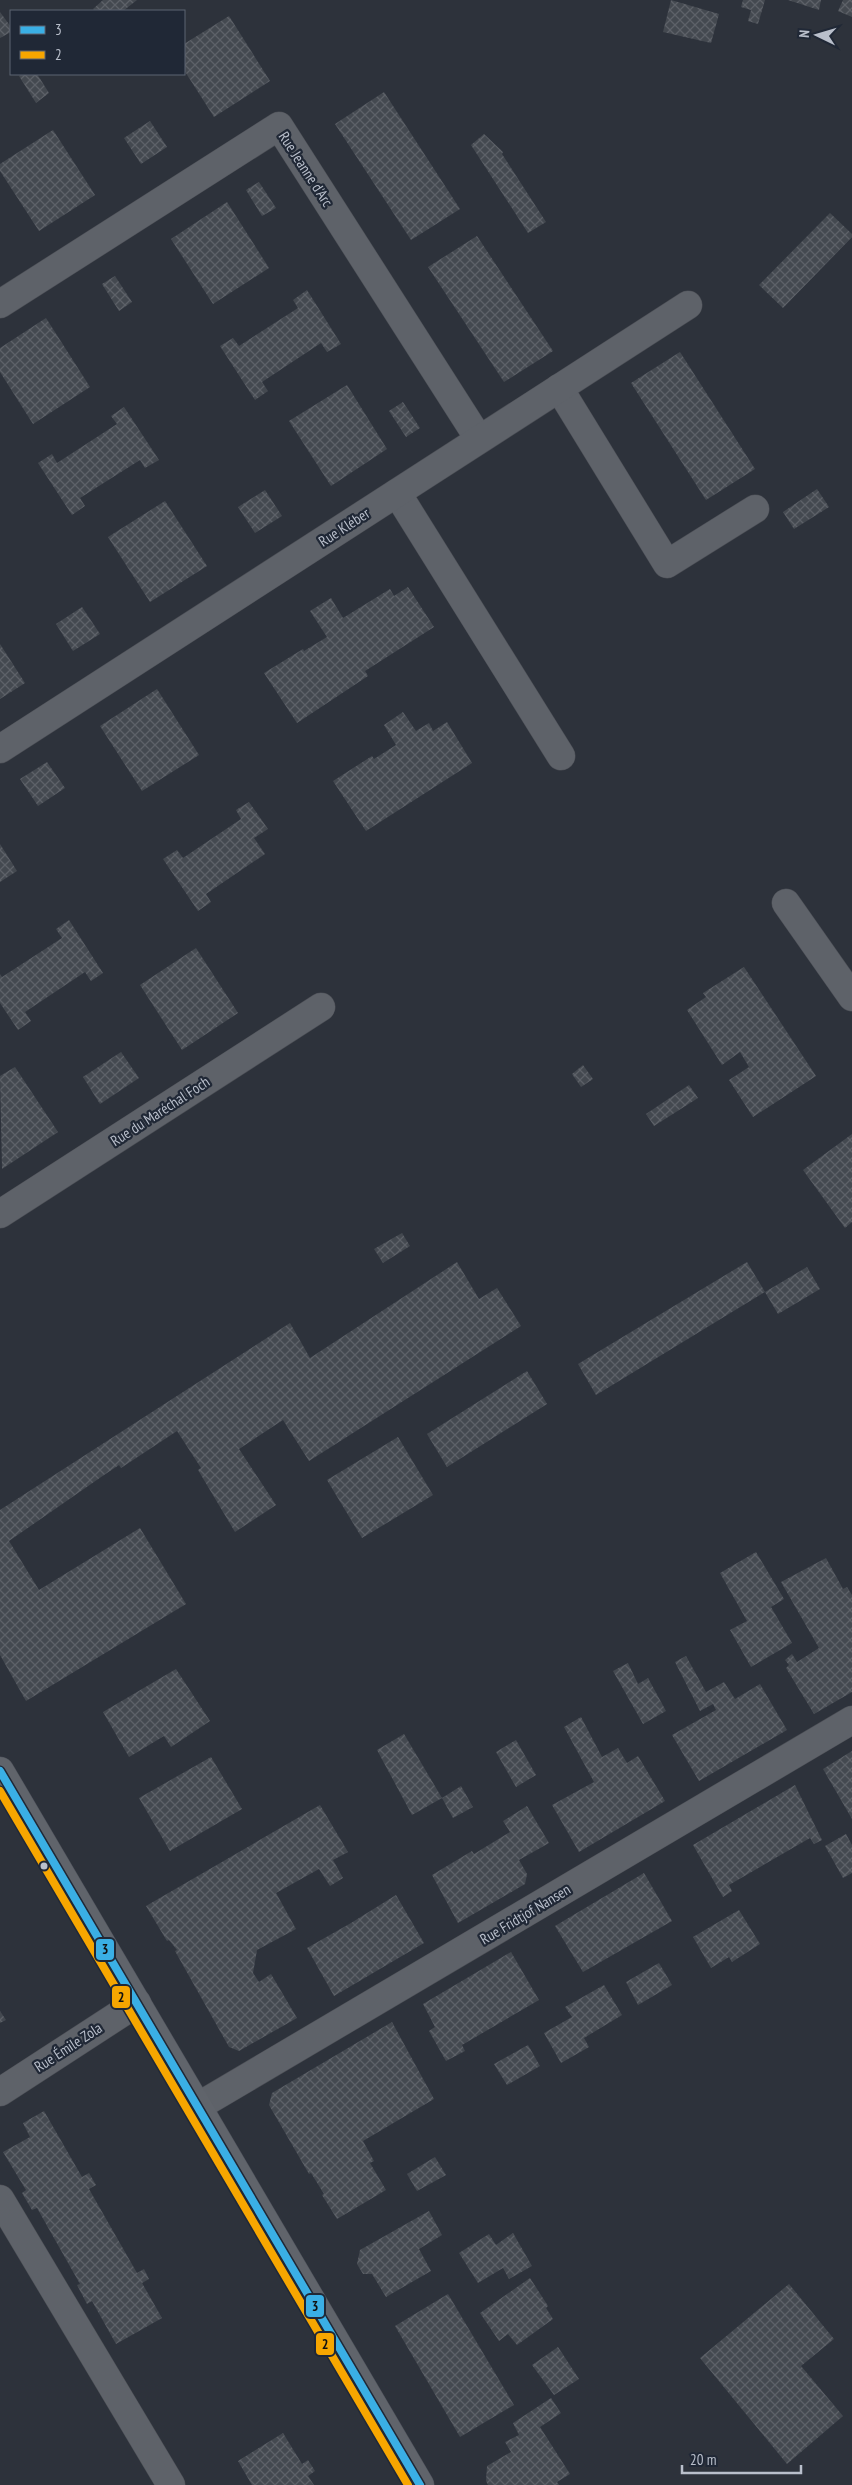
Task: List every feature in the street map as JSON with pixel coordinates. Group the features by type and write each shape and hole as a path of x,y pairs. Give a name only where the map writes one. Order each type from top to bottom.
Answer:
{"main road":[{"path":"0,1770 420,2485"}],"street":[{"name":"Rue Jeanne d'Arc","path":"0,304 279,126 479,439"},
{"name":"Rue Kléber","path":"0,749 688,305"},
{"path":"559,388 667,564 755,509"},
{"path":"397,492 560,756"},
{"path":"786,903 852,997"},
{"name":"Rue du Maréchal Foch","path":"0,1214 321,1007"},
{"name":"Rue Fridtjof Nansen","path":"197,2107 852,1720"},
{"name":"Rue Émile Zola","path":"0,2092 136,2003"},
{"path":"0,2199 171,2485"}],"building":[{"path":"103,0 137,0 124,10 93,9"},
{"path":"671,0 719,14 711,43 663,32"},
{"path":"743,0 765,0 758,24 748,21 751,10 741,7"},
{"path":"788,0 821,0 819,10"},
{"path":"843,0 852,0 852,17 838,11"},
{"path":"0,12 10,26 10,33 0,38"},
{"path":"229,16 270,81 214,117 185,72 185,43"},
{"path":"38,75 49,93 36,103 19,76"},
{"path":"384,92 460,209 411,240 335,124"},
{"path":"150,121 167,147 141,164 124,138"},
{"path":"53,130 95,195 39,231 0,171 0,164"},
{"path":"484,134 503,152 502,154 546,222 528,233 471,145"},
{"path":"259,182 276,208 262,216 246,190"},
{"path":"227,202 269,268 213,304 171,239"},
{"path":"830,213 852,234 852,237 783,308 759,285"},
{"path":"477,236 553,351 504,382 428,267"},
{"path":"115,276 132,302 119,311 102,284"},
{"path":"307,290 341,344 327,352 321,343 262,382 268,391 255,400 220,346 233,338 239,346 298,308 293,300"},
{"path":"46,318 90,387 33,424 0,372 0,348"},
{"path":"680,352 755,469 706,500 631,383"},
{"path":"347,385 387,449 331,486 289,421"},
{"path":"403,402 420,428 406,437 389,411"},
{"path":"124,407 159,460 145,468 140,460 80,498 85,506 72,515 38,463 52,454 57,463 117,424 111,416"},
{"path":"817,489 829,507 794,529 783,512"},
{"path":"265,490 282,516 255,533 238,507"},
{"path":"165,501 207,566 150,602 108,537"},
{"path":"408,587 434,627 365,671 368,676 297,723 264,673 327,637 310,611 331,598 343,618 390,589 394,596"},
{"path":"82,607 100,634 73,651 56,624"},
{"path":"0,644 25,683 0,699"},
{"path":"157,689 199,755 142,791 100,726"},
{"path":"403,712 416,731 429,723 433,731 447,722 472,763 366,831 333,781 372,756 374,759 396,745 384,725"},
{"path":"47,762 65,788 38,806 20,779"},
{"path":"249,802 268,829 254,838 265,854 206,894 211,902 198,911 163,859 177,850 183,858 241,819 236,810"},
{"path":"0,844 17,871 0,882"},
{"path":"69,920 103,973 91,981 85,972 25,1012 31,1021 18,1030 0,1003 0,974 2,977 62,938 56,929"},
{"path":"196,948 238,1013 182,1050 140,985"},
{"path":"744,967 816,1076 753,1117 729,1080 749,1067 740,1052 722,1065 687,1010 706,997 703,993"},
{"path":"121,1052 139,1078 100,1104 83,1077"},
{"path":"583,1065 593,1079 581,1087 572,1074"},
{"path":"15,1067 58,1132 2,1169 0,1076"},
{"path":"689,1085 698,1098 654,1126 646,1114"},
{"path":"852,1134 852,1222 845,1228 803,1170"},
{"path":"402,1233 410,1246 383,1263 374,1249"},
{"path":"457,1262 479,1299 497,1288 521,1326 309,1461 283,1420 239,1449 276,1505 235,1532 198,1470 201,1468 177,1431 121,1468 119,1465 9,1541 39,1590 140,1528 186,1604 26,1701 0,1655 0,1510 290,1323 310,1358"},
{"path":"747,1262 765,1292 596,1395 578,1364"},
{"path":"807,1267 820,1289 778,1314 765,1292"},
{"path":"527,1371 547,1404 447,1467 427,1434"},
{"path":"398,1437 433,1495 362,1538 327,1480"},
{"path":"756,1552 784,1599 771,1607 792,1643 751,1667 730,1630 747,1621 720,1573"},
{"path":"826,1558 843,1589 847,1587 852,1595 852,1692 814,1714 786,1668 789,1665 785,1660 792,1654 797,1662 819,1648 781,1582"},
{"path":"686,1656 706,1692 724,1682 735,1699 760,1684 787,1730 699,1781 672,1735 716,1710 713,1704 700,1711 675,1662"},
{"path":"628,1663 638,1684 648,1678 666,1711 643,1724 613,1671"},
{"path":"176,1669 210,1721 171,1747 164,1736 129,1757 103,1712"},
{"path":"581,1717 602,1757 618,1748 627,1763 638,1756 665,1801 579,1852 552,1805 594,1782 564,1727"},
{"path":"404,1734 442,1798 412,1815 377,1750"},
{"path":"516,1740 536,1775 516,1787 496,1752"},
{"path":"852,1751 852,1819 823,1769"},
{"path":"211,1757 242,1809 170,1851 139,1798"},
{"path":"795,1785 822,1840 814,1844 810,1838 729,1885 732,1891 723,1897 693,1845"},
{"path":"461,1786 473,1807 453,1818 442,1798"},
{"path":"320,1805 348,1852 333,1860 343,1878 330,1886 319,1869 276,1893 296,1929 257,1950 253,1973 259,1982 271,1974 297,2018 239,2051 229,2047 175,1951 177,1950 169,1940 167,1941 146,1906"},
{"path":"527,1806 549,1843 519,1860 527,1874 525,1884 458,1923 432,1875 472,1851 474,1854 510,1832 503,1821"},
{"path":"846,1834 852,1845 852,1873 843,1878 825,1846"},
{"path":"644,1873 672,1921 583,1972 555,1926"},
{"path":"396,1895 424,1943 334,1996 307,1948"},
{"path":"739,1910 760,1944 732,1962 729,1957 711,1968 693,1937"},
{"path":"511,1952 539,2000 462,2045 465,2051 446,2061 429,2031 435,2027 423,2004"},
{"path":"659,1963 672,1985 638,2005 626,1982"},
{"path":"604,1985 622,2015 584,2038 589,2047 561,2063 544,2033 572,2017 565,2007"},
{"path":"0,2011 6,2020 0,2023"},
{"path":"392,2022 434,2099 363,2141 374,2161 370,2163 386,2190 337,2219 322,2195 324,2194 311,2173 309,2174 269,2105 272,2093"},
{"path":"528,2045 540,2066 507,2085 494,2064"},
{"path":"44,2111 82,2177 89,2173 96,2185 89,2189 137,2273 144,2269 149,2279 142,2283 162,2318 116,2344 92,2301 87,2304 77,2285 80,2284 37,2208 32,2210 22,2193 26,2190 3,2152 30,2137 23,2123"},
{"path":"435,2157 446,2175 417,2191 407,2174"},
{"path":"429,2211 442,2235 419,2249 431,2271 386,2297 372,2274 363,2274 357,2264 360,2250"},
{"path":"513,2233 532,2266 509,2279 503,2268 478,2283 459,2253 489,2234 496,2245"},
{"path":"530,2278 548,2306 546,2308 553,2319 517,2345 508,2334 499,2341 480,2313"},
{"path":"789,2284 834,2339 801,2366 843,2416 787,2464 700,2358"},
{"path":"448,2294 514,2405 460,2437 395,2326"},
{"path":"558,2347 579,2379 554,2395 532,2365"},
{"path":"551,2398 561,2413 540,2427 570,2474 557,2482 559,2485 488,2485 486,2481 487,2466 511,2452 505,2442 519,2435 513,2423"},
{"path":"283,2433 302,2464 308,2460 315,2471 308,2476 314,2485 252,2485 238,2461"}],"transit line":[{"name":"3","path":"0,1771 420,2485"},
{"name":"2","path":"0,1791 408,2485"}]}
